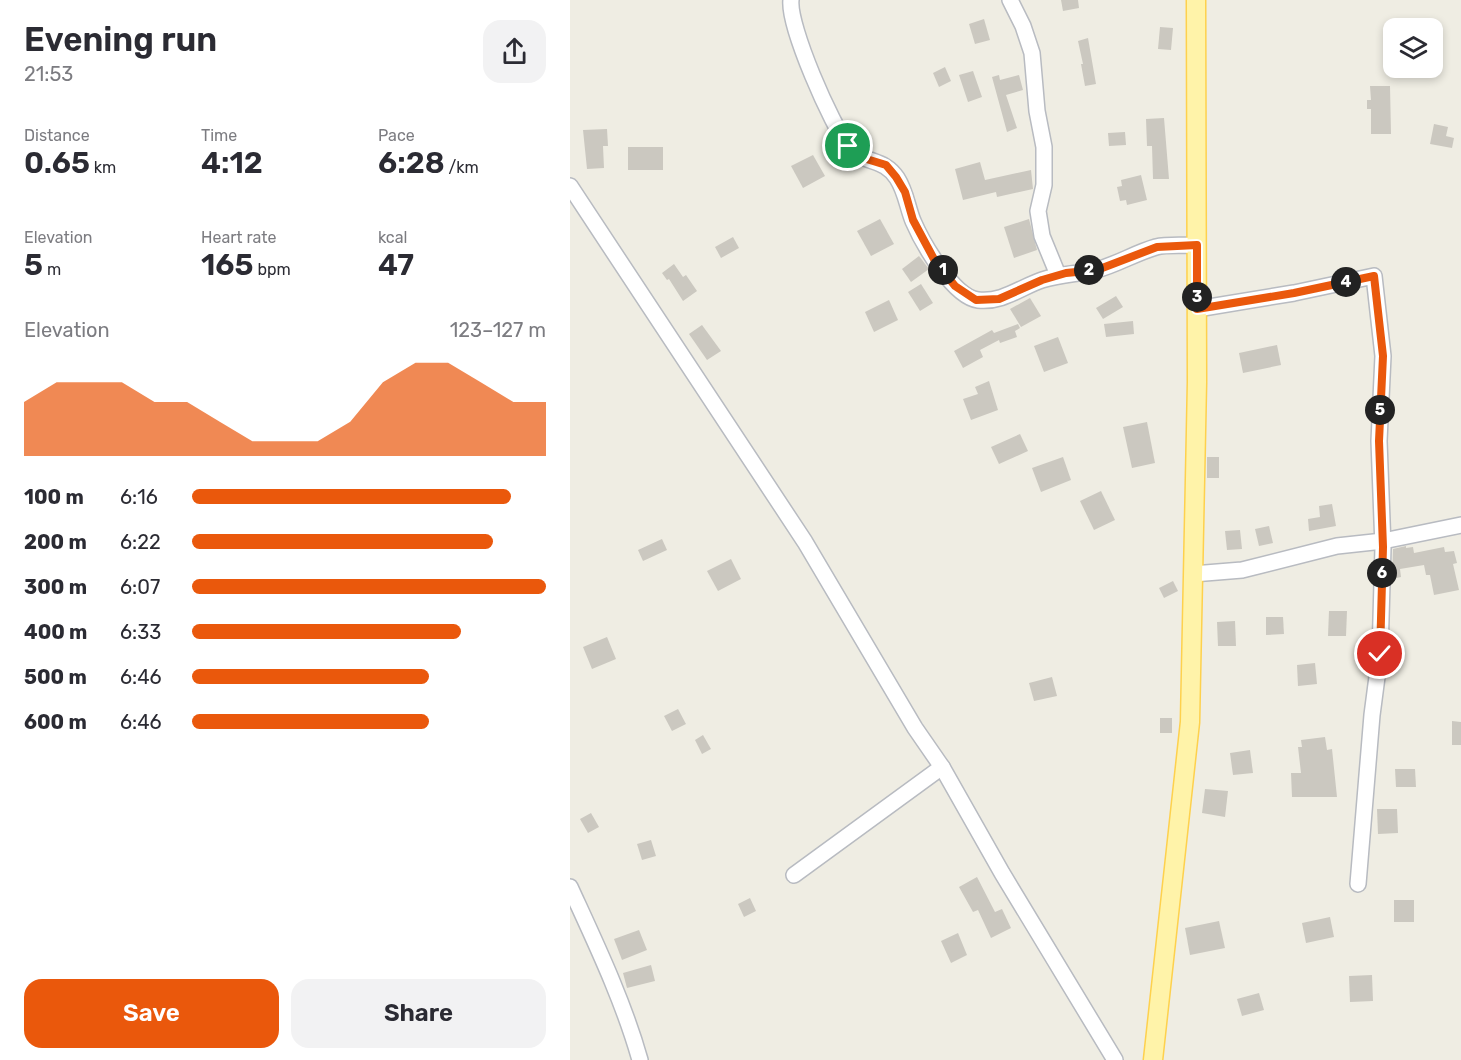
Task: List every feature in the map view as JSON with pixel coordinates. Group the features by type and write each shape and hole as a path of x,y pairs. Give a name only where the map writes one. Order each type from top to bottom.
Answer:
{"main road":[{"path":"1153,1060 1190,722 1197,309 1196,0"}],"street":[{"path":"791,0 798,35 814,81 848,146 860,157 886,165 896,177 905,192 913,220 935,261 955,286 976,300 999,299 1042,280 1058,275 1097,270 1157,247 1197,245"},
{"path":"1010,0 1023,26 1032,53 1037,111 1044,147 1044,185 1038,211 1042,236 1058,275"},
{"path":"570,186 805,542 915,728 942,767 1002,873 1115,1060"},
{"path":"1197,309 1294,293 1374,276 1383,356 1379,441 1383,541 1380,654 1372,715 1358,884"},
{"path":"1193,573 1242,570 1337,546 1383,541 1461,525"},
{"path":"794,875 942,767"},
{"path":"570,887 623,1009 640,1060"}],"building":[{"path":"1061,0 1078,0 1079,8 1063,11"},
{"path":"984,19 990,40 975,44 969,24"},
{"path":"1160,27 1173,28 1171,50 1158,49"},
{"path":"1088,38 1096,84 1085,86 1078,41"},
{"path":"945,67 951,81 939,87 933,73"},
{"path":"973,71 982,97 968,102 959,75"},
{"path":"999,75 1000,80 1019,75 1023,90 1006,95 1017,128 1007,132 992,77"},
{"path":"1370,86 1390,86 1391,134 1371,134 1371,109 1367,109 1367,100 1371,100"},
{"path":"1164,118 1169,179 1153,179 1152,146 1147,146 1146,119"},
{"path":"1434,124 1448,127 1446,136 1454,138 1452,148 1430,144"},
{"path":"607,129 608,146 603,146 604,168 587,169 583,130"},
{"path":"1125,132 1126,145 1109,146 1108,133"},
{"path":"628,147 663,147 663,170 628,170"},
{"path":"813,155 825,176 803,188 791,166"},
{"path":"980,162 985,180 1031,170 1033,189 997,197 996,192 963,200 955,169"},
{"path":"1141,175 1147,200 1127,205 1126,200 1120,201 1117,187 1122,186 1121,180"},
{"path":"880,219 894,244 871,256 857,231"},
{"path":"1029,219 1037,250 1014,258 1004,227"},
{"path":"733,237 739,248 721,258 715,247"},
{"path":"919,256 929,269 911,282 902,269"},
{"path":"674,264 683,277 686,275 697,291 683,301 669,279 667,280 662,273"},
{"path":"921,284 933,303 920,311 908,292"},
{"path":"1116,296 1123,307 1103,319 1096,308"},
{"path":"1030,298 1041,316 1021,327 1010,309"},
{"path":"889,300 898,320 874,332 865,312"},
{"path":"1133,321 1134,334 1106,337 1104,324"},
{"path":"1018,324 1020,328 1015,331 1017,337 1000,343 999,340 980,350 983,357 963,368 954,351 992,330 994,333"},
{"path":"702,325 721,351 707,360 689,334"},
{"path":"1058,337 1068,363 1044,372 1034,346"},
{"path":"1277,345 1281,365 1243,373 1239,353"},
{"path":"989,381 998,410 971,420 963,399 978,394 975,387"},
{"path":"1147,422 1155,463 1132,468 1123,427"},
{"path":"1020,434 1028,451 999,464 991,447"},
{"path":"1063,457 1071,480 1041,492 1032,468"},
{"path":"1207,457 1219,457 1219,478 1207,478"},
{"path":"1101,491 1115,520 1094,530 1080,501"},
{"path":"1332,504 1336,526 1309,531 1308,519 1320,517 1319,506"},
{"path":"1269,526 1273,543 1259,546 1255,529"},
{"path":"1240,530 1242,549 1227,550 1225,531"},
{"path":"662,539 667,550 643,561 638,550"},
{"path":"1406,546 1406,548 1413,547 1414,553 1444,547 1445,552 1454,551 1457,563 1453,564 1459,590 1434,595 1430,575 1426,575 1424,565 1400,569 1401,577 1392,579 1393,549"},
{"path":"731,559 741,579 718,591 707,571"},
{"path":"1173,581 1178,591 1164,598 1159,588"},
{"path":"1329,611 1347,611 1346,636 1328,636"},
{"path":"1266,617 1283,617 1284,634 1266,635"},
{"path":"1235,621 1236,646 1218,646 1217,622"},
{"path":"607,637 616,659 592,669 583,647"},
{"path":"1315,663 1317,684 1298,686 1297,665"},
{"path":"1052,677 1057,696 1034,701 1029,683"},
{"path":"678,709 686,724 672,731 664,716"},
{"path":"1160,718 1172,718 1172,733 1160,733"},
{"path":"1452,721 1461,722 1461,745 1452,745"},
{"path":"703,735 711,749 702,754 695,740"},
{"path":"1325,737 1327,750 1332,749 1337,797 1292,797 1291,773 1301,773 1298,747 1302,747 1301,740"},
{"path":"1250,750 1253,773 1233,775 1230,753"},
{"path":"1395,769 1415,769 1416,787 1396,787"},
{"path":"1205,789 1228,791 1225,817 1202,813"},
{"path":"1377,809 1397,809 1398,833 1378,834"},
{"path":"591,813 599,827 588,833 580,819"},
{"path":"651,840 656,856 642,860 637,844"},
{"path":"977,877 995,912 1002,909 1011,928 991,938 978,910 973,912 959,887"},
{"path":"750,898 756,911 744,917 738,904"},
{"path":"1394,900 1414,900 1414,922 1394,922"},
{"path":"1330,917 1334,937 1306,943 1302,923"},
{"path":"1219,921 1225,948 1190,955 1185,928"},
{"path":"639,930 647,950 622,960 614,939"},
{"path":"958,933 967,955 951,963 941,941"},
{"path":"651,965 655,981 627,988 623,973"},
{"path":"1372,975 1373,1001 1350,1002 1349,976"},
{"path":"1259,993 1264,1010 1242,1016 1237,999"}],"route":[{"path":"848,146 860,157 886,165 896,177 905,192 913,220 935,261 955,286 976,300 999,299 1042,280 1066,273 1097,270 1157,247 1197,245 1197,309 1294,293 1374,276 1383,356 1379,441 1383,547 1380,654"}]}
